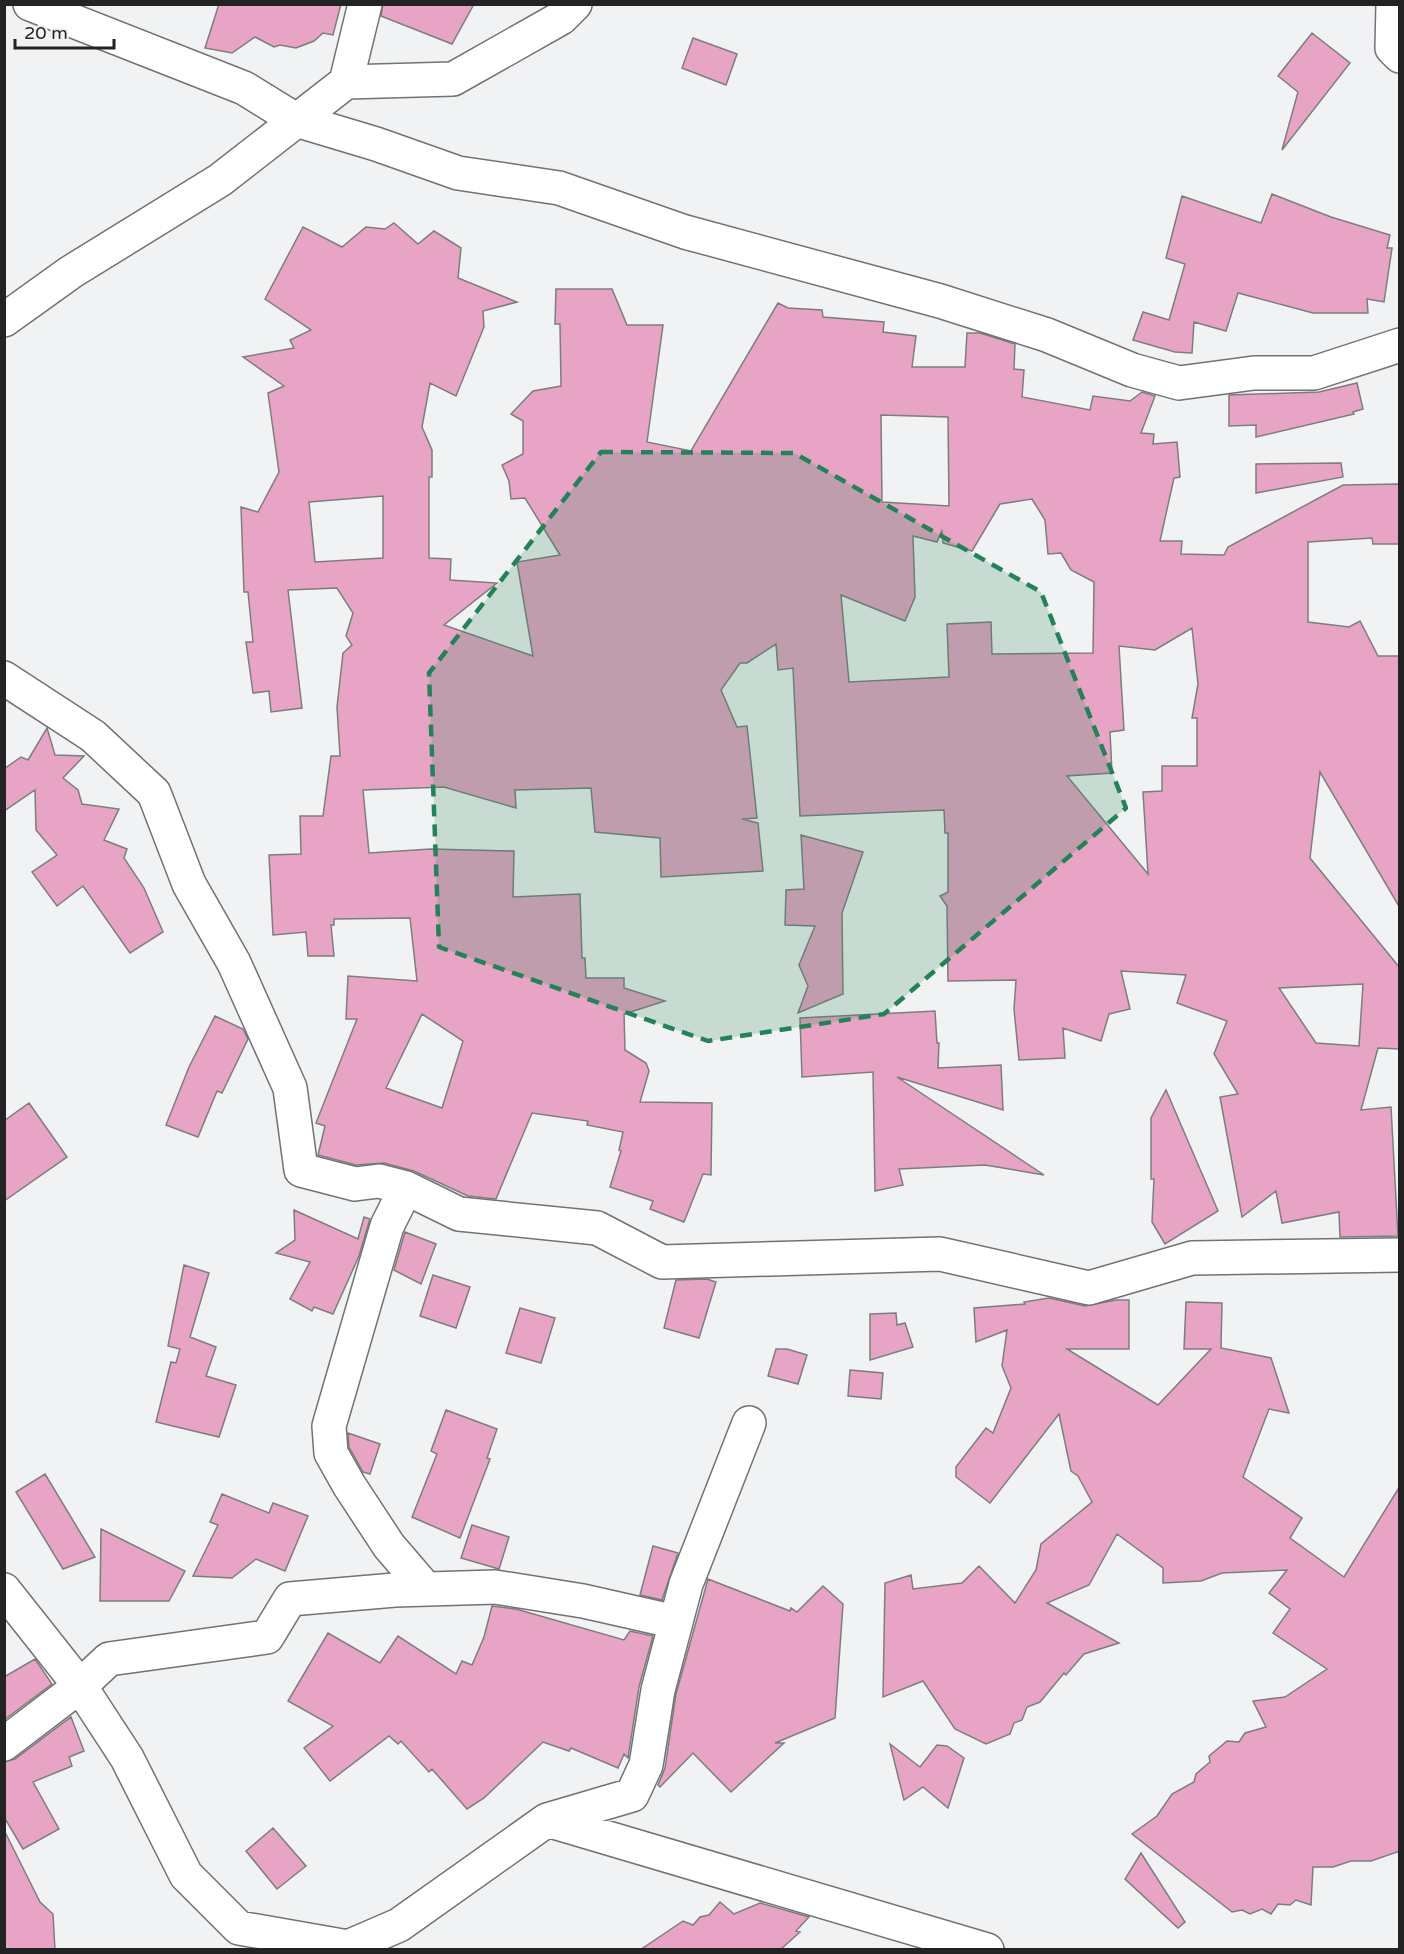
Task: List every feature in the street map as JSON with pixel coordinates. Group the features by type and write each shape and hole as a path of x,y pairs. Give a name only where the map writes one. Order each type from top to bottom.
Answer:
{"street":[{"path":"30,4 244,88 296,120 376,144 458,173 559,188 685,232 940,301 1047,334 1132,370 1179,383 1254,373 1314,373 1400,345"},
{"path":"346,82 365,4"},
{"path":"4,320 71,272 220,180 346,82 453,79 561,18 575,4"},
{"path":"1393,4 1392,48 1400,56"},
{"path":"4,678 93,736 154,793 189,884 234,963 290,1088 301,1170 355,1184 379,1181 406,1188 459,1214 597,1228 662,1262 940,1254 1089,1288 1192,1258 1400,1255"},
{"path":"406,1188 387,1226 329,1426 331,1453 349,1485 389,1546 426,1589"},
{"path":"4,1590 80,1686 128,1758 186,1875 239,1928 349,1948 399,1925 547,1820 632,1795 646,1765 658,1690 686,1584 749,1423"},
{"path":"4,1744 80,1686 110,1659 267,1637 290,1599 426,1589 495,1587 583,1601 676,1622"},
{"path":"547,1820 987,1950"}],"highlighted area":[{"path":"601,452 794,453 1041,592 1126,808 884,1014 708,1041 439,947 429,673"}],"building":[{"path":"219,4 341,4 333,35 323,33 314,41 296,48 280,45 274,47 255,37 232,53 205,48"},
{"path":"383,4 474,4 452,44 381,16"},
{"path":"1312,33 1350,63 1282,150 1298,92 1278,76"},
{"path":"693,38 737,54 726,85 682,68"},
{"path":"1272,194 1331,217 1390,235 1387,248 1392,248 1384,302 1367,299 1368,313 1313,313 1238,293 1226,331 1194,322 1192,353 1175,352 1133,340 1143,312 1169,320 1185,264 1166,258 1182,196 1261,223"},
{"path":"394,223 418,244 434,231 461,248 458,278 517,302 483,311 484,327 456,396 430,383 422,427 432,450 432,477 429,477 429,558 451,559 450,580 497,583 444,625 533,656 517,562 560,555 525,498 511,499 509,481 502,465 523,454 523,421 511,414 533,391 561,386 560,324 555,324 556,289 612,289 627,325 663,325 647,442 691,451 778,303 788,308 822,310 823,317 884,322 883,332 916,336 912,367 965,367 967,333 980,333 1015,344 1014,369 1024,370 1022,397 1090,410 1093,396 1130,401 1142,392 1155,396 1141,433 1154,434 1153,444 1177,442 1180,477 1174,478 1160,541 1182,541 1181,554 1224,555 1228,547 1343,485 1400,484 1400,544 1373,544 1372,538 1308,542 1308,622 1349,627 1360,621 1378,656 1400,656 1400,908 1320,772 1310,858 1400,968 1400,1049 1378,1048 1361,1110 1391,1107 1398,1236 1340,1237 1339,1212 1282,1223 1276,1191 1242,1217 1220,1097 1238,1094 1214,1054 1227,1021 1177,1003 1186,975 1121,971 1130,1009 1109,1014 1101,1041 1063,1028 1065,1058 1019,1060 1014,1009 1016,980 948,981 947,906 940,896 948,892 948,833 945,833 944,810 800,816 793,668 778,670 776,644 747,663 740,663 721,690 737,727 747,726 757,818 742,819 758,823 763,871 661,877 660,838 595,832 591,788 515,790 516,808 444,787 363,790 369,853 431,849 514,851 513,897 580,894 582,958 585,958 586,978 624,978 624,988 665,1001 624,1014 625,1050 646,1063 649,1071 640,1102 712,1103 711,1175 703,1174 684,1222 650,1209 653,1201 610,1187 621,1151 619,1150 623,1132 587,1125 588,1121 532,1113 496,1199 468,1196 414,1171 384,1163 356,1165 318,1155 325,1126 316,1123 357,1019 346,1019 348,976 417,981 410,918 334,919 334,925 331,925 334,956 308,956 306,932 273,935 269,855 301,854 300,816 323,816 331,756 340,756 337,707 343,653 352,645 346,636 353,613 337,588 288,590 302,708 271,712 269,691 253,693 246,642 253,642 248,592 244,592 241,507 258,512 279,472 268,393 284,386 243,357 294,348 290,340 311,330 265,299 303,227 342,247 366,227 385,229","holes":["881,415 948,417 949,506 882,502","383,496 383,558 315,562 309,502","1032,499 1045,520 1048,554 1061,553 1071,570 1094,582 1093,653 992,654 991,622 947,624 949,677 849,682 841,595 905,621 915,597 913,536 937,542 942,530 943,543 972,551 1000,504","1192,628 1198,684 1192,718 1197,718 1197,766 1162,766 1162,791 1143,792 1148,874 1067,776 1112,773 1110,732 1124,730 1119,646 1155,650","1363,984 1359,1046 1316,1043 1279,988","422,1014 463,1041 442,1108 386,1088"]},
{"path":"1357,383 1363,409 1353,412 1354,414 1256,437 1256,425 1229,426 1229,395 1319,392"},
{"path":"1341,463 1343,477 1256,493 1256,464"},
{"path":"47,728 55,755 84,756 63,778 78,790 82,804 119,809 104,840 127,849 124,858 144,888 163,932 130,953 83,886 57,906 32,872 57,855 36,830 35,790 4,811 4,769 21,757 28,760"},
{"path":"801,835 863,852 842,913 843,994 798,1013 808,986 799,965 815,926 785,925 786,890 804,889"},
{"path":"935,1011 937,1043 939,1043 938,1068 1001,1065 1003,1110 897,1077 1044,1175 985,1165 899,1169 903,1185 875,1191 873,1072 802,1077 800,1018"},
{"path":"215,1016 243,1029 248,1039 222,1093 217,1091 198,1137 166,1125 189,1067"},
{"path":"1166,1090 1218,1211 1165,1244 1152,1222 1154,1179 1151,1179 1151,1118"},
{"path":"29,1103 67,1157 4,1201 4,1121"},
{"path":"294,1210 358,1239 364,1217 370,1219 359,1256 333,1314 314,1307 312,1311 290,1299 310,1262 276,1253 295,1240"},
{"path":"405,1232 436,1244 421,1284 394,1270"},
{"path":"184,1265 209,1273 190,1337 216,1347 206,1376 236,1385 219,1437 156,1422 171,1362 176,1363 180,1349 168,1346"},
{"path":"433,1275 470,1287 456,1328 420,1316"},
{"path":"707,1279 716,1282 699,1338 664,1328 676,1280"},
{"path":"1049,1298 1085,1306 1129,1300 1129,1349 1067,1349 1158,1405 1211,1349 1184,1349 1186,1302 1222,1303 1221,1348 1271,1358 1289,1413 1269,1409 1243,1477 1302,1518 1290,1538 1344,1577 1400,1486 1400,1851 1371,1861 1351,1861 1333,1867 1313,1867 1311,1905 1296,1900 1290,1905 1278,1904 1271,1914 1262,1909 1250,1914 1242,1910 1232,1912 1132,1834 1157,1816 1172,1794 1194,1782 1196,1774 1210,1762 1209,1756 1227,1741 1239,1742 1245,1733 1266,1727 1253,1701 1285,1697 1327,1669 1273,1633 1290,1609 1269,1593 1287,1570 1222,1573 1201,1581 1163,1583 1163,1568 1117,1534 1089,1585 1047,1603 1119,1643 1084,1654 1066,1675 1064,1673 1040,1702 1027,1707 1022,1720 1014,1723 1010,1734 986,1744 955,1729 923,1681 883,1697 885,1583 911,1575 913,1589 962,1583 979,1566 1015,1603 1036,1570 1041,1544 1092,1502 1078,1476 1071,1471 1059,1414 990,1503 956,1477 956,1467 986,1428 993,1433 1011,1388 1002,1366 1007,1330 976,1342 974,1308 1025,1304 1024,1302"},
{"path":"520,1308 555,1318 541,1363 506,1353"},
{"path":"896,1313 897,1325 905,1323 913,1347 870,1360 870,1314"},
{"path":"776,1349 787,1349 807,1355 798,1384 768,1376"},
{"path":"850,1370 883,1373 881,1399 848,1396"},
{"path":"446,1410 497,1429 487,1458 490,1459 460,1538 412,1517 437,1454 431,1451"},
{"path":"348,1433 380,1444 370,1474 363,1472 349,1447"},
{"path":"45,1474 95,1557 63,1569 16,1492"},
{"path":"222,1494 269,1513 273,1503 308,1516 285,1571 256,1559 232,1578 193,1576 218,1525 210,1522"},
{"path":"472,1525 509,1537 499,1569 461,1558"},
{"path":"101,1529 185,1571 169,1601 100,1601"},
{"path":"653,1546 678,1553 662,1600 640,1595"},
{"path":"708,1579 790,1611 791,1608 797,1612 823,1586 843,1604 835,1718 775,1743 784,1743 731,1792 693,1753 660,1787 658,1785 665,1768 676,1694"},
{"path":"492,1606 516,1609 624,1640 630,1631 653,1636 639,1687 628,1758 624,1754 618,1768 571,1748 569,1751 543,1742 484,1798 467,1809 432,1769 429,1772 401,1741 398,1744 389,1736 330,1781 304,1748 333,1726 288,1701 328,1633 380,1663 398,1636 456,1674 462,1661 472,1665 484,1637"},
{"path":"35,1659 52,1684 4,1720 4,1677"},
{"path":"71,1717 84,1751 69,1757 72,1766 33,1782 59,1829 23,1849 4,1817 4,1762 15,1759"},
{"path":"890,1744 920,1767 937,1745 947,1746 964,1758 948,1808 923,1787 904,1800"},
{"path":"273,1828 306,1866 277,1889 246,1851"},
{"path":"4,1830 40,1902 53,1914 55,1950 4,1950"},
{"path":"1141,1853 1185,1922 1178,1928 1125,1879"},
{"path":"720,1902 734,1914 760,1903 809,1917 796,1931 800,1932 780,1950 640,1950 683,1921 693,1925 700,1917 709,1915"}]}
